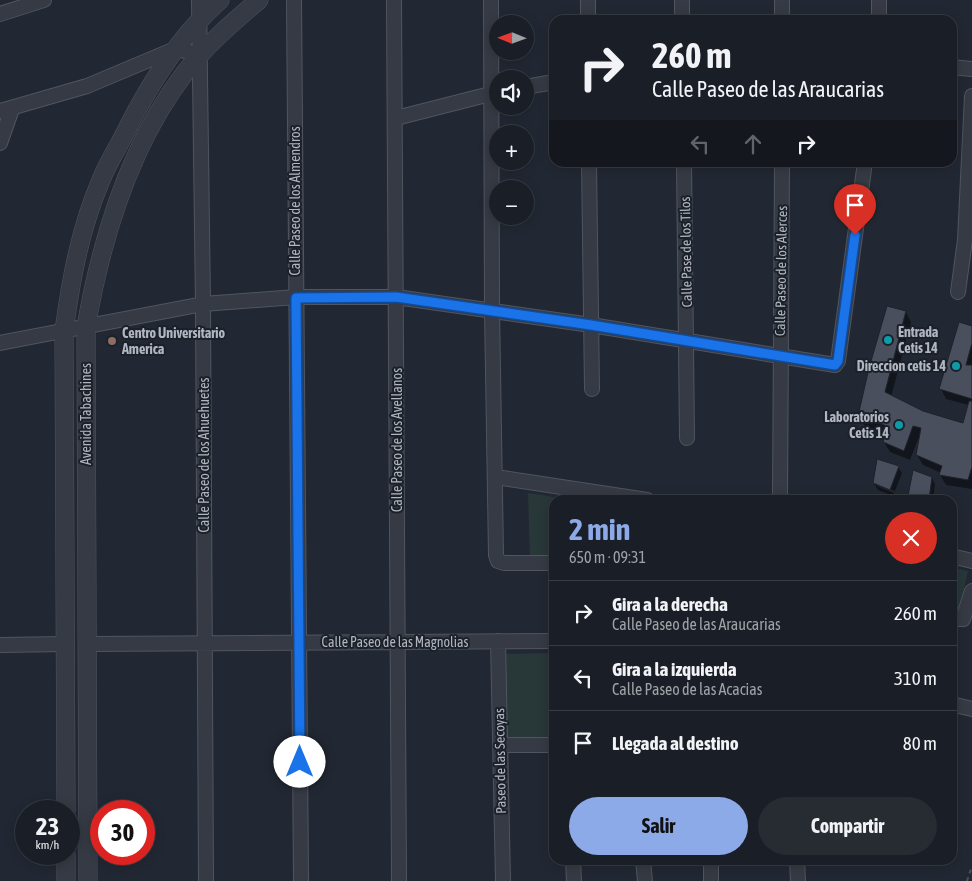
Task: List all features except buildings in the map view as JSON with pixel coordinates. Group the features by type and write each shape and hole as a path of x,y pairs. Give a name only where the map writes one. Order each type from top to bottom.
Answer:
{"street":[{"path":"0,14 44,0"},
{"name":"Calle Paseo de los Ahuehuetes","path":"199,0 203,304 206,881"},
{"name":"Avenida Tabachines","path":"66,800 64,331 72,272 79,244 101,178 139,105 175,49 220,0"},
{"name":"Avenida Tabachines","path":"88,881 86,327 102,251 119,200 138,153 166,102 200,54 229,25 259,0"},
{"name":"Calle Paseo de los Almendros","path":"294,0 301,881"},
{"name":"Calle Paseo de los Avellanos","path":"394,0 399,881"},
{"path":"492,0 494,70"},
{"path":"588,0 588,15"},
{"path":"682,0 682,15"},
{"path":"782,0 782,15"},
{"path":"879,0 879,15"},
{"path":"0,143 6,110 87,86 175,49 200,54"},
{"path":"957,68 972,69"},
{"path":"534,85 549,83"},
{"path":"396,118 489,93"},
{"path":"958,292 965,240 972,96"},
{"path":"494,115 492,310 496,555 498,561 504,563 549,563"},
{"path":"589,167 592,389"},
{"name":"Calle Pase de los Tilos","path":"684,167 688,341 687,438"},
{"name":"Calle Paseo de los Alerces","path":"780,495 782,167"},
{"path":"0,342 203,304 296,298 396,297 591,325 835,365 838,361 864,167"},
{"path":"496,477 614,495"},
{"path":"957,557 972,561"},
{"path":"957,619 963,619 972,590"},
{"name":"Paseo de las Secoyas","path":"498,641 503,881"},
{"name":"Calle Paseo de las Magnolias","path":"87,644 549,641"},
{"path":"0,645 65,644"},
{"path":"957,705 972,709"},
{"path":"500,745 549,745"},
{"path":"66,865 66,881"},
{"path":"573,865 574,881"},
{"path":"644,865 645,881"},
{"path":"711,865 711,881"},
{"path":"797,865 798,881"}],"path":[{"path":"967,881 972,866"}],"shaded area":[{"path":"528,493 549,496 549,556 530,556"},
{"path":"957,568 968,571 959,611 957,610"},
{"path":"549,653 549,738 504,740 502,654"}],"place":[{"name":"Entrada Cetis 14","path":"888,340"},
{"name":"Centro Universitario America","path":"112,341"},
{"name":"Direccion cetis 14","path":"956,366"},
{"name":"Laboratorios Cetis 14","path":"899,425"}],"route":[{"path":"300,762 296,298 396,297 780,355 828,366 835,365 838,361 855,235"}]}
